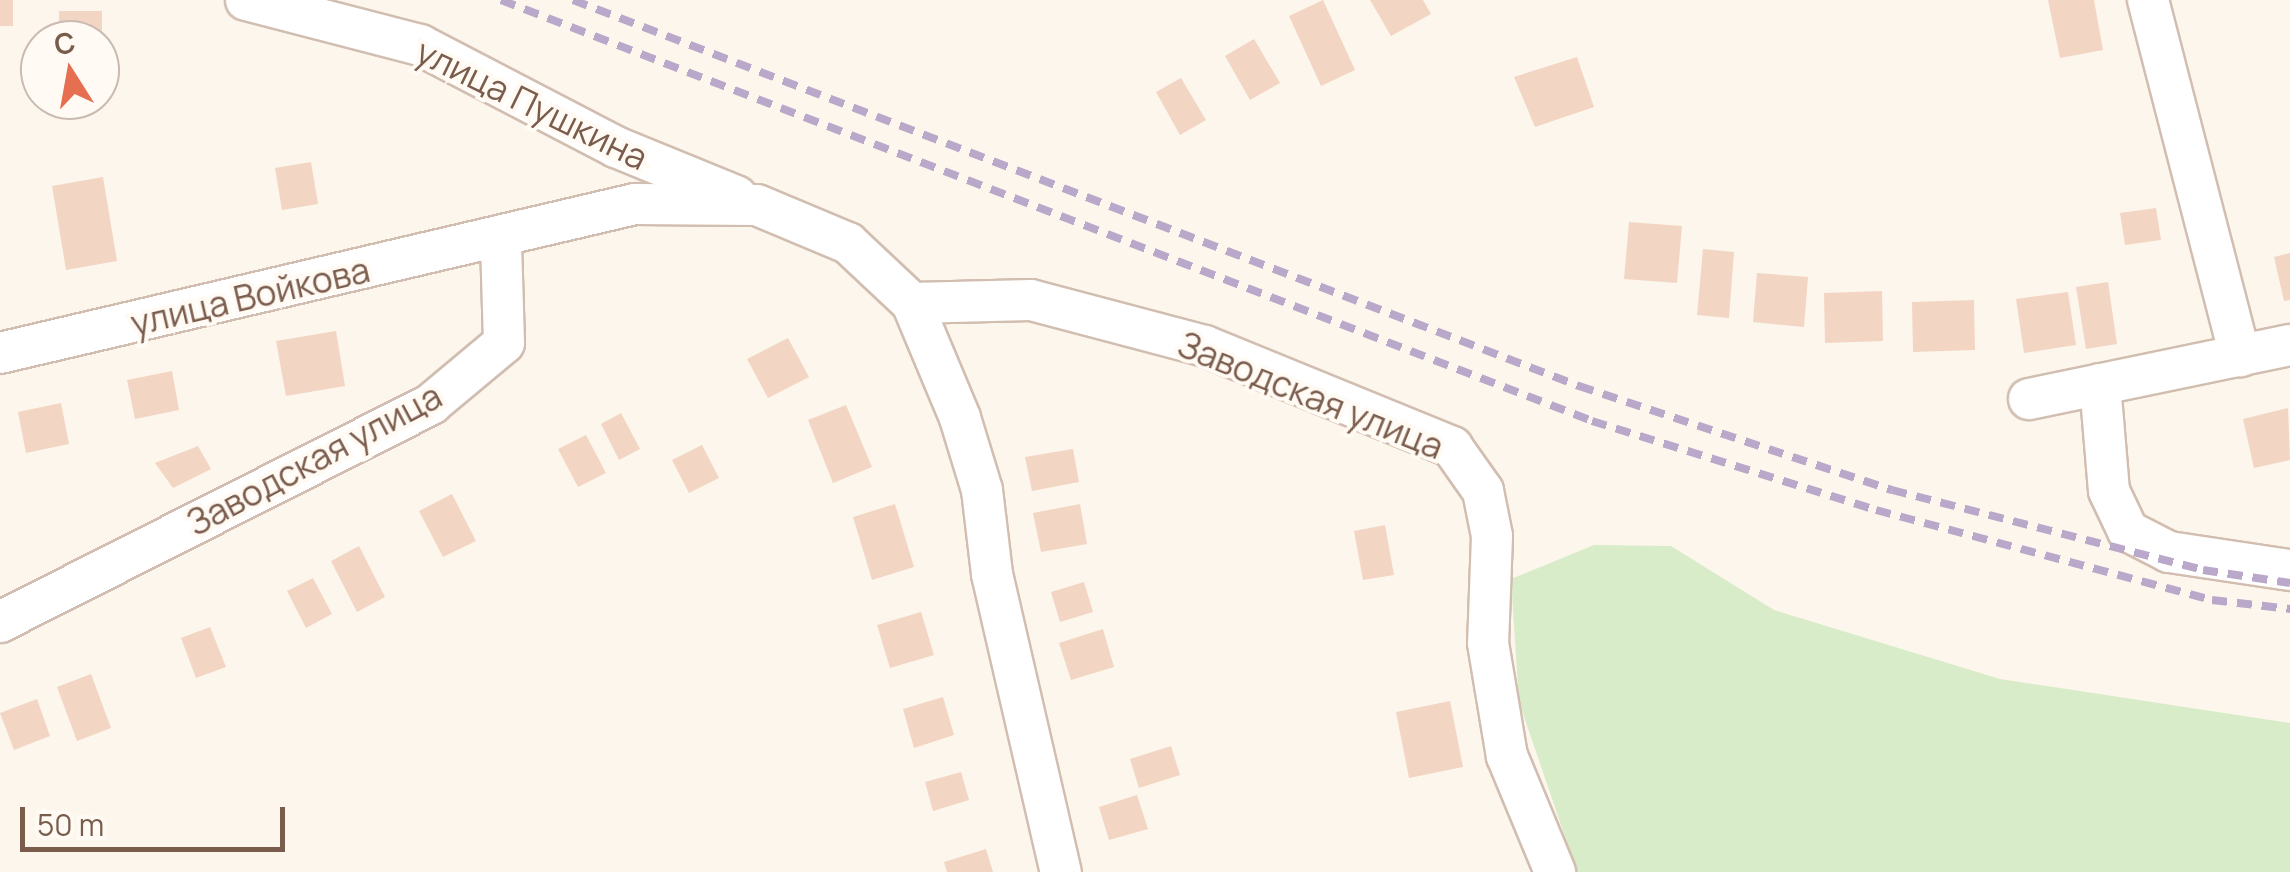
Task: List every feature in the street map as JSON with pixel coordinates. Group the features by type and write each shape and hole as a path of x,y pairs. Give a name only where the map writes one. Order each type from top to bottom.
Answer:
{"street":[{"name":"улица Пушкина","path":"246,0 420,45 616,147 757,204"},
{"path":"2148,0 2240,356"},
{"path":"501,240 635,204 757,204 848,242 912,303 982,490 992,574 1061,872"},
{"name":"улица Войкова","path":"0,353 501,240"},
{"name":"Заводская улица","path":"0,622 432,404 504,344 501,240"},
{"name":"Заводская улица","path":"912,303 1031,300 1186,341 1452,447 1483,491 1492,536 1488,643 1507,756 1554,872"},
{"path":"2029,398 2290,345"},
{"path":"2100,384 2108,491 2128,530 2169,552 2290,570"}],"green space":[{"path":"1594,545 1671,546 1774,610 2000,679 2290,723 2290,872 1577,872 1519,702 1511,579"}],"building":[{"path":"0,0 13,0 13,26 0,26"},
{"path":"1323,0 1355,70 1321,86 1289,16"},
{"path":"1370,0 1423,0 1431,14 1391,36"},
{"path":"2048,0 2094,0 2103,50 2060,58"},
{"path":"59,11 102,11 102,20 59,20"},
{"path":"1254,39 1280,83 1250,100 1225,56"},
{"path":"1577,57 1594,107 1535,127 1514,77"},
{"path":"1181,78 1206,120 1180,135 1156,92"},
{"path":"311,162 318,204 282,210 275,168"},
{"path":"103,177 117,261 66,270 52,186"},
{"path":"2156,208 2161,240 2125,245 2120,213"},
{"path":"1629,222 1682,226 1677,283 1624,279"},
{"path":"1703,249 1734,252 1729,318 1697,315"},
{"path":"2290,253 2290,300 2284,301 2274,257"},
{"path":"1757,273 1808,277 1804,327 1753,322"},
{"path":"2108,282 2117,344 2086,349 2076,287"},
{"path":"1882,291 1883,341 1825,343 1824,293"},
{"path":"2068,292 2076,345 2024,353 2016,299"},
{"path":"1974,300 1975,350 1913,352 1912,302"},
{"path":"336,331 345,386 286,396 276,341"},
{"path":"788,338 809,377 768,398 747,359"},
{"path":"172,371 179,410 135,419 127,380"},
{"path":"61,403 69,444 26,453 18,412"},
{"path":"846,405 872,467 833,483 808,420"},
{"path":"2288,408 2290,460 2254,468 2243,419"},
{"path":"621,413 640,449 619,460 601,424"},
{"path":"586,435 606,473 578,487 558,449"},
{"path":"702,445 719,478 689,493 672,460"},
{"path":"198,446 211,469 173,488 155,463"},
{"path":"1073,449 1079,482 1032,491 1025,457"},
{"path":"452,494 476,541 443,557 419,511"},
{"path":"895,504 914,567 872,580 853,517"},
{"path":"1080,504 1087,544 1041,552 1033,513"},
{"path":"1385,525 1394,575 1363,580 1354,531"},
{"path":"359,546 385,597 357,612 331,561"},
{"path":"313,578 332,614 306,628 287,591"},
{"path":"1084,582 1093,612 1060,622 1051,592"},
{"path":"921,612 934,655 890,668 877,625"},
{"path":"210,627 226,667 196,678 181,638"},
{"path":"1103,629 1114,667 1071,680 1059,643"},
{"path":"91,674 111,728 77,741 57,687"},
{"path":"943,697 954,735 914,748 903,709"},
{"path":"37,699 50,736 14,750 0,713"},
{"path":"1450,701 1463,767 1409,778 1396,712"},
{"path":"1171,746 1180,775 1139,788 1130,759"},
{"path":"961,772 969,800 933,811 925,782"},
{"path":"1137,795 1148,829 1109,840 1099,807"},
{"path":"986,849 993,872 947,872 944,862"}],"railway":[{"path":"501,0 1592,421 1876,510 2212,600 2290,609"},
{"path":"573,0 1579,386 1892,490 2203,570 2290,583"}]}
